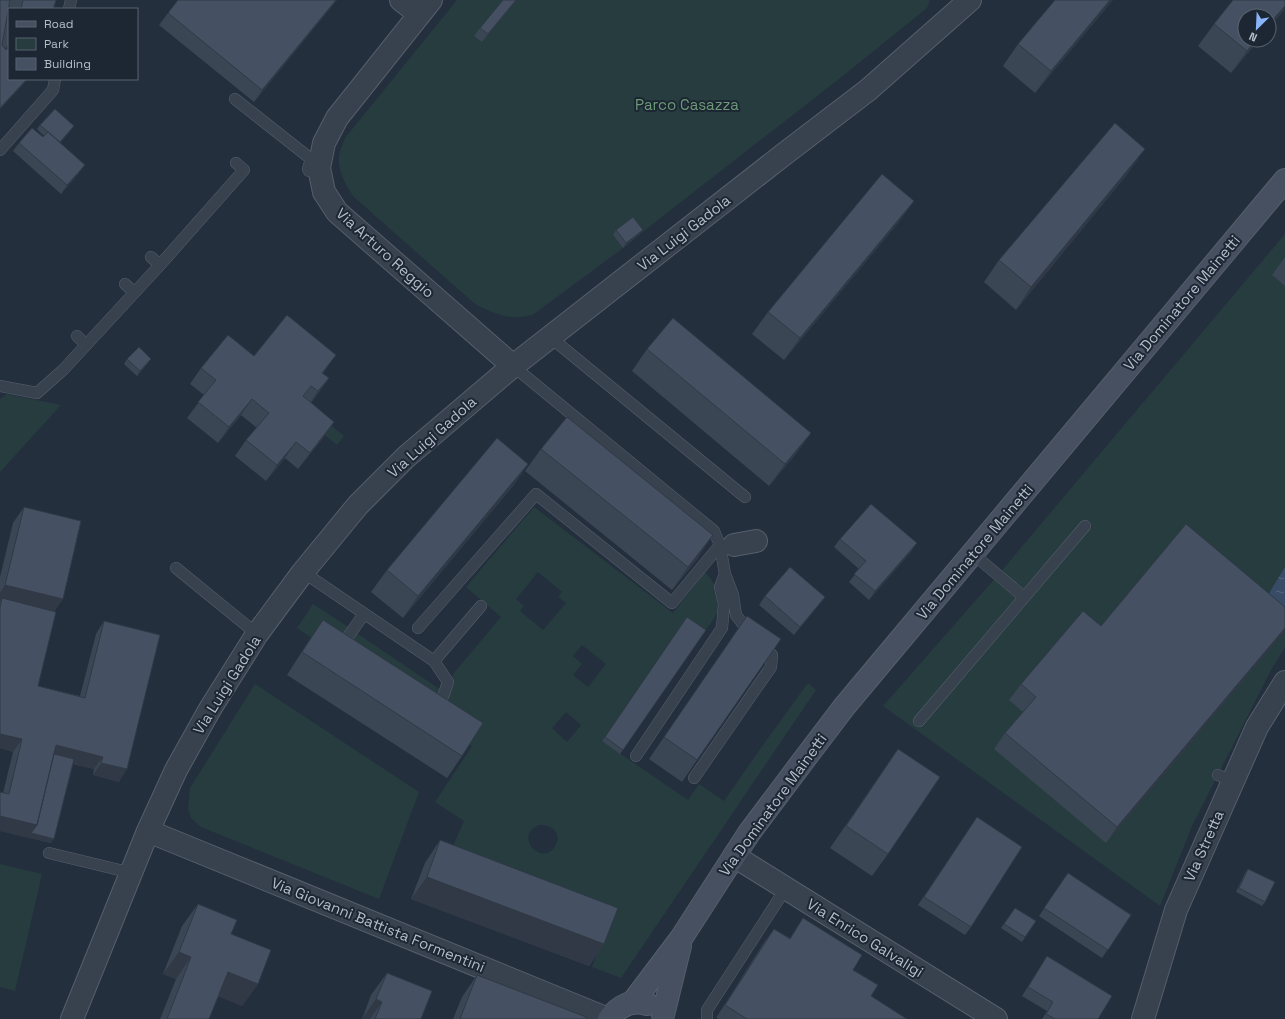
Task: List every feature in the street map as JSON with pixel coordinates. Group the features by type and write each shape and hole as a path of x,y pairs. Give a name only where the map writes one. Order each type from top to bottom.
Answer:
{"street":[{"name":"Via Luigi Gadola","path":"72,1019 148,831 176,770 210,709 257,634 303,572 358,505 406,457 514,366 868,90 970,0"},
{"name":"Via Arturo Reggio","path":"415,3 337,118 324,143 319,168 324,192 337,212 514,366"},
{"name":"Via Dominatore Mainetti","path":"632,1002 682,937 734,856 844,707 1285,180"},
{"path":"727,545 756,541"},
{"name":"Via Stretta","path":"1143,1019 1176,910 1225,779 1285,682"},
{"name":"Via Giovanni Battista Formentini","path":"148,831 609,1019"},
{"name":"Via Enrico Galvaligi","path":"734,856 996,1019"},
{"name":"Via Dominatore Mainetti","path":"664,1017 682,937"},
{"name":"Via Dominatore Mainetti","path":"609,1019 619,1008 632,1002 644,1003 654,1007 664,1017"}],"lane":[{"path":"0,150 53,90 55,80"},
{"path":"235,99 310,159 308,169 313,182 324,192"},
{"path":"155,261 244,170 236,163"},
{"path":"37,393 63,370 134,292 155,261 223,185 219,181"},
{"path":"125,284 134,292"},
{"path":"77,336 86,345"},
{"path":"550,337 745,497"},
{"path":"514,366 714,531 727,545 725,574 720,587 724,604 722,628 636,756"},
{"path":"24,382 37,393"},
{"path":"0,386 37,393"},
{"path":"418,628 536,494 672,603 727,545"},
{"path":"919,721 1086,526"},
{"path":"973,554 1024,597"},
{"path":"176,568 257,634"},
{"path":"303,572 434,661 448,682 439,704"},
{"path":"694,778 771,667 772,655 745,627 736,615 733,595 725,574"},
{"path":"434,661 481,606"},
{"path":"346,641 364,614"},
{"path":"49,853 132,873"},
{"path":"707,1019 707,1010 786,888"}],"green space":[{"name":"Parco Casazza","path":"457,0 930,0 927,8 844,75 640,234 630,222 613,235 623,248 534,314 511,317 497,314 475,304 354,197 344,181 340,167 340,153 345,138"},
{"path":"1285,234 1285,647 1271,670 1192,826 1160,906 883,706 998,575"},
{"path":"7,394 61,405 0,472 0,399"},
{"path":"310,408 344,436 337,445 302,417"},
{"path":"534,507 673,613 705,572 715,585 718,596 719,602 717,613 714,618 703,634 684,621 602,741 688,800 699,784 724,801 808,683 816,690 621,978 592,967 606,928 446,862 464,821 435,802 472,746 433,719 446,699 453,674 501,617 466,587","holes":["538,572 562,592 558,597 566,603 543,630 520,611 524,606 516,599","582,645 606,664 588,687 573,675 582,664 573,656","566,712 581,725 567,742 552,728","539,825 543,825 548,826 557,833 557,841 550,852 544,854 532,848 528,836 531,830"]},
{"path":"313,604 350,628 333,652 297,628"},
{"path":"355,632 441,690 433,706 339,656"},
{"path":"255,684 419,792 379,899 201,827 191,818 188,809 190,788"},
{"path":"0,864 42,874 15,991 0,987"}],"water":[{"path":"1285,567 1285,617 1262,605"}],"building":[{"path":"0,0 10,0 2,45 5,49 8,50 8,80 26,80 0,108"},
{"path":"23,0 56,0 53,8 21,8"},
{"path":"178,0 336,0 262,90 168,13"},
{"path":"503,0 516,0 488,34 480,28"},
{"path":"1055,0 1110,0 1051,71 1018,44"},
{"path":"1233,0 1285,0 1285,6 1277,15 1277,8 1237,8 1237,43 1214,24"},
{"path":"55,109 74,126 60,142 40,125"},
{"path":"1115,123 1145,149 1031,287 999,260"},
{"path":"32,128 43,137 48,132 85,165 67,185 19,143"},
{"path":"882,174 914,201 800,338 768,312"},
{"path":"633,217 643,230 626,243 616,230"},
{"path":"287,315 336,355 322,373 329,378 318,391 311,386 303,396 334,422 310,453 296,442 277,465 246,440 269,413 252,399 229,427 198,402 216,380 201,368 228,335 254,356"},
{"path":"673,318 811,433 785,464 647,349"},
{"path":"139,347 151,359 140,371 127,359"},
{"path":"567,417 713,535 688,567 541,449"},
{"path":"497,438 528,464 418,596 387,570"},
{"path":"871,504 917,543 875,591 854,574 866,561 840,539"},
{"path":"24,507 81,521 63,599 5,585"},
{"path":"1186,524 1285,607 1285,628 1117,827 1005,733 1036,697 1021,684 1083,611 1101,626"},
{"path":"790,567 825,597 800,627 765,596"},
{"path":"2,598 56,612 38,686 85,698 104,621 160,635 127,769 101,763 103,757 56,745 37,825 0,816 0,792 9,794 22,739 0,734 0,608"},
{"path":"747,616 781,639 697,760 664,737"},
{"path":"687,617 706,630 623,750 605,737"},
{"path":"323,620 483,723 462,756 302,652"},
{"path":"898,749 940,777 888,854 846,826"},
{"path":"54,754 74,759 54,839 31,833 37,825"},
{"path":"977,817 1022,847 971,927 924,897"},
{"path":"440,840 618,908 604,944 427,877"},
{"path":"1248,869 1275,882 1265,902 1239,888"},
{"path":"1068,873 1131,915 1108,950 1044,908"},
{"path":"198,904 237,920 231,934 271,950 258,984 228,972 209,1019 167,1019 191,957 179,952"},
{"path":"1015,908 1036,921 1025,937 1004,924"},
{"path":"803,918 862,955 853,970 878,985 871,996 907,1019 747,1019 725,1005 774,929 790,939"},
{"path":"1047,956 1112,996 1098,1019 1055,1019 1046,1014 1053,1002 1028,987"},
{"path":"387,973 432,991 421,1019 375,1019 382,1002 376,999"},
{"path":"477,975 586,1017 586,1019 460,1019"}]}
